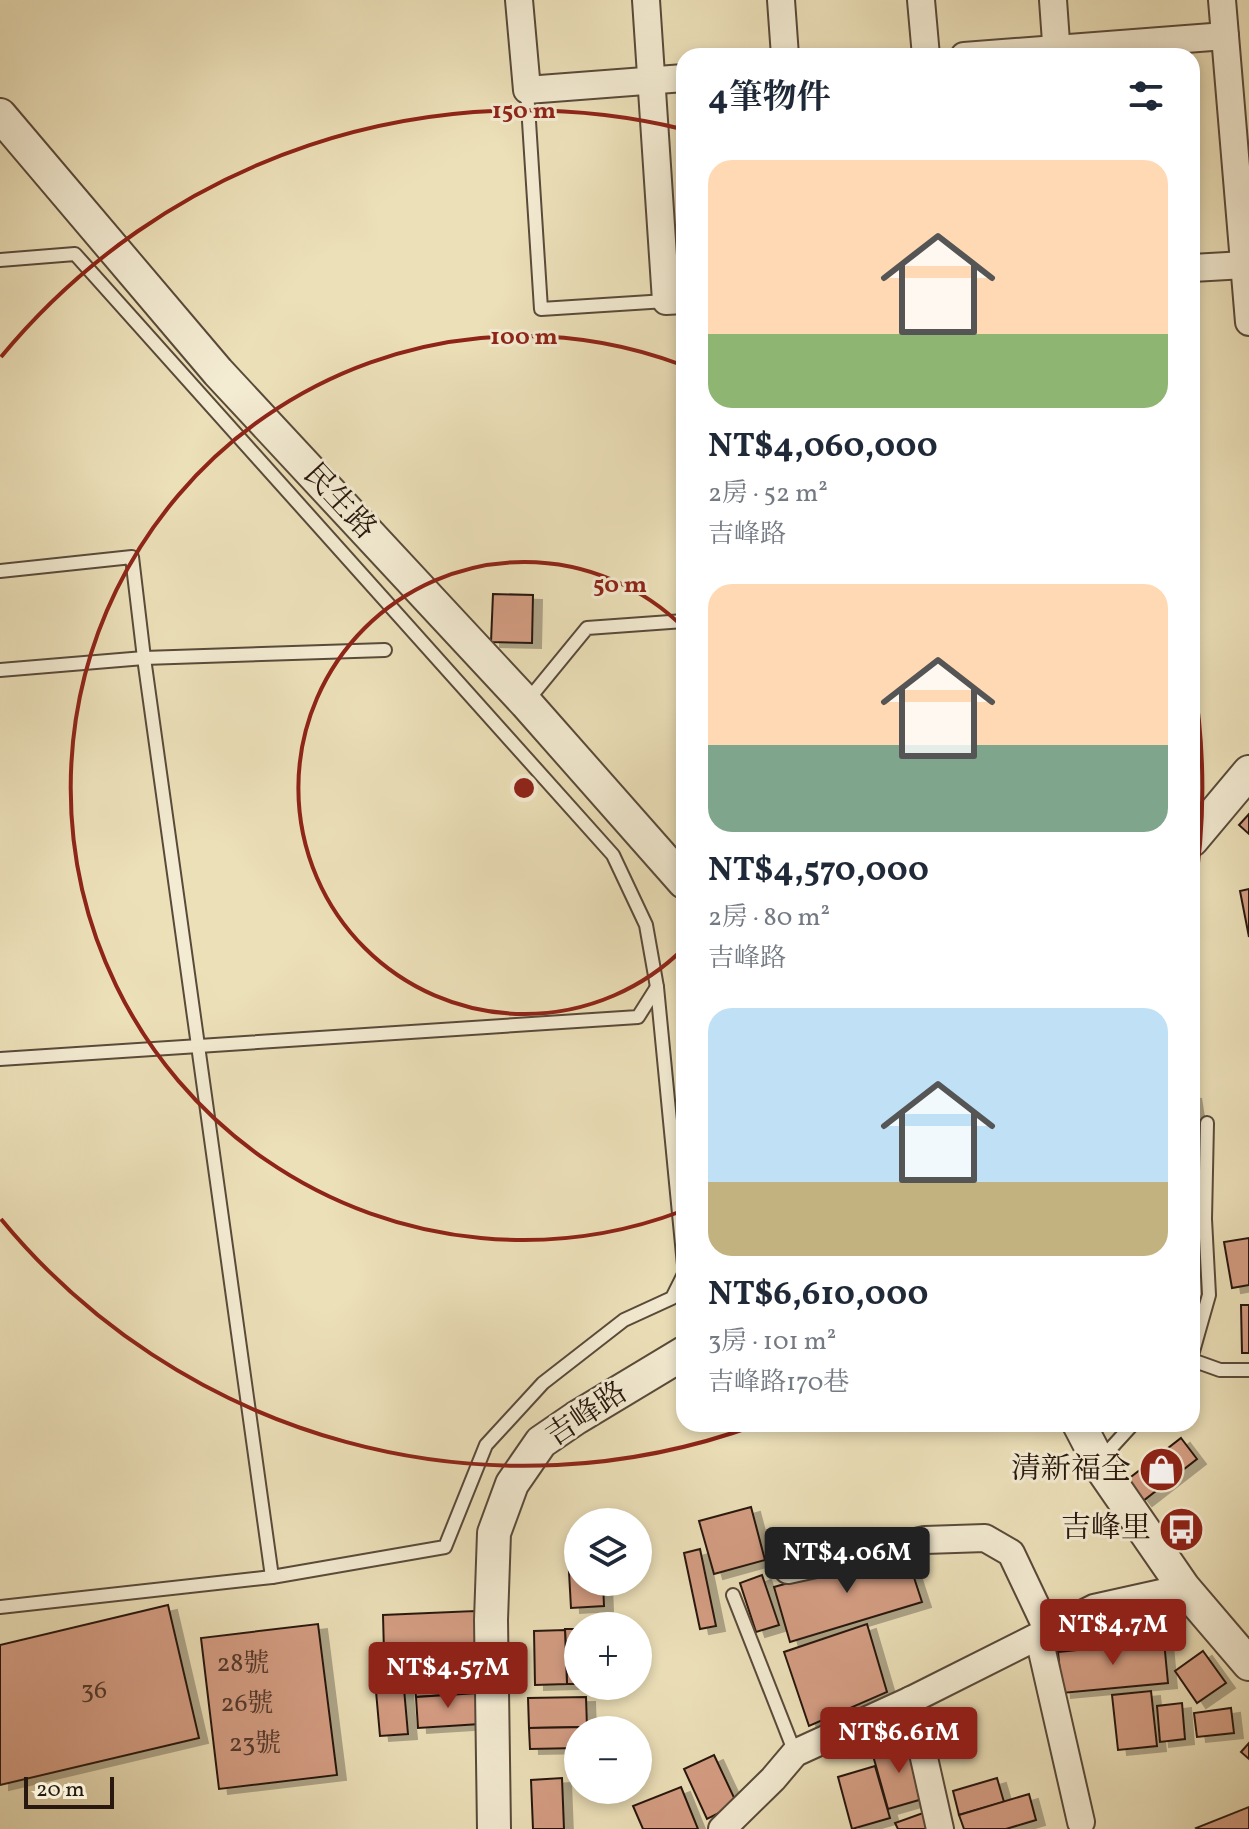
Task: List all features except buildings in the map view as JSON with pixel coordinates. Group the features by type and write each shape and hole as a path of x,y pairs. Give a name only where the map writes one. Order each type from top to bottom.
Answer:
{"street":[{"path":"519,0 527,90 676,79"},
{"path":"646,0 650,81 675,301"},
{"path":"781,0 784,48"},
{"path":"921,0 925,48"},
{"path":"1053,0 1057,48"},
{"path":"1222,0 1249,322"},
{"path":"1099,48 1225,36"},
{"name":"民生路","path":"0,115 218,372 526,703 676,873"},
{"path":"1200,268 1245,265"},
{"path":"1200,830 1249,772"},
{"name":"吉峰路","path":"494,1829 491,1620 494,1533 512,1484 541,1442 676,1358"},
{"path":"1083,1432 1099,1462 1184,1588 1249,1664"},
{"path":"788,1570 925,1540 985,1538 1011,1553 1044,1634 1081,1822"},
{"path":"722,1829 795,1753 911,1700 1094,1608 1184,1588"},
{"path":"911,1700 940,1829"}],"lane":[{"path":"527,90 541,309 675,301"},
{"path":"0,260 75,254 613,855 646,925 657,987 676,1183"},
{"path":"0,571 132,557 272,1577"},
{"path":"526,703 587,628 676,622"},
{"path":"0,670 144,658 385,650"},
{"path":"0,1059 638,1017 657,987"},
{"path":"1200,1328 1209,1295 1205,1219 1207,1123"},
{"path":"0,1607 272,1577 445,1547 486,1445 543,1383 624,1320 672,1298 676,1290"},
{"path":"1200,1361 1220,1370 1249,1370"},
{"path":"1099,1462 1126,1432"},
{"path":"733,1595 795,1753"}],"place":[{"name":"清新福全","path":"1162,1470"},
{"name":"吉峰里","path":"1182,1529"}]}
